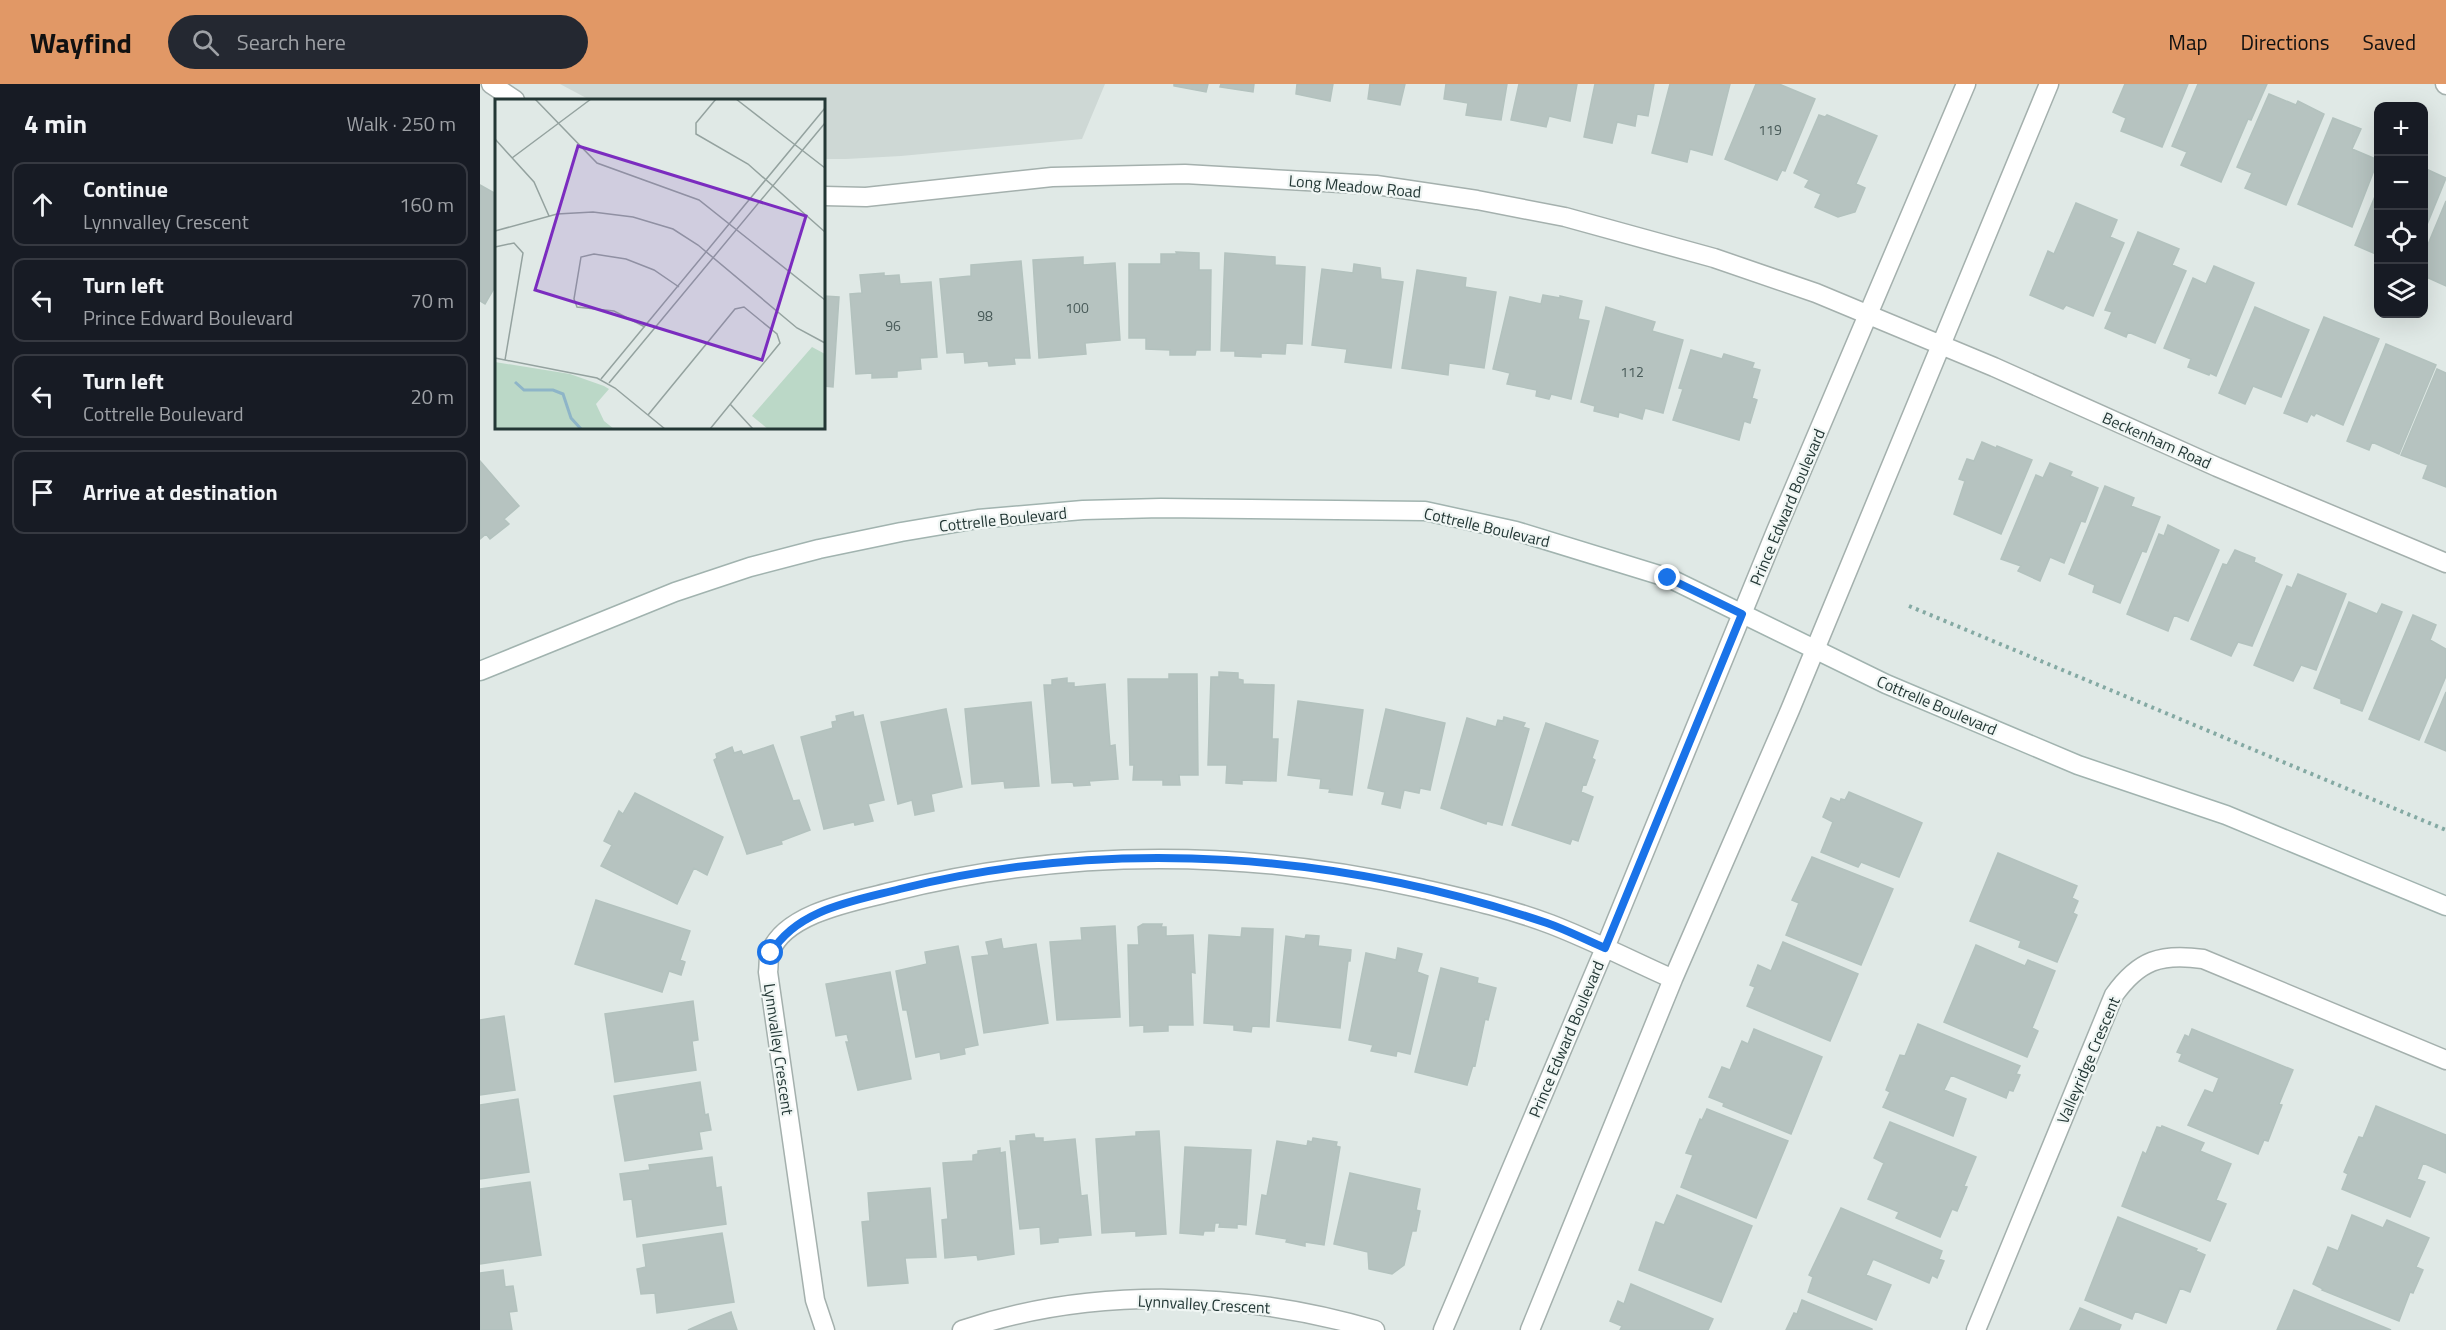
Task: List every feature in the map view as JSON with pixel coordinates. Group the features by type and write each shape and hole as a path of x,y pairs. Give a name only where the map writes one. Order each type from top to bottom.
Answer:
{"street":[{"path":"491,84 514,99"},
{"name":"Prince Edward Boulevard","path":"1443,1330 1966,84"},
{"path":"1530,1330 1673,979 1815,650 2049,84"},
{"name":"Long Meadow Road","path":"825,196 866,197 1052,177 1110,174 1185,174 1376,185 1477,200 1564,217 1633,235 1782,280 1869,315"},
{"name":"Beckenham Road","path":"1869,315 2217,467 2446,563"},
{"name":"Cottrelle Boulevard","path":"480,671 675,592 750,567 819,549 901,532 978,519 1083,510 1161,508 1425,511 1516,531 1668,578 1886,684 2078,765 2226,815 2446,906"},
{"name":"Lynnvalley Crescent","path":"825,1330 815,1300 768,972 771,953 779,939 795,924 829,909 865,898 964,875 1018,867 1132,858 1224,860 1312,868 1381,879 1457,896 1549,923 1673,979"},
{"name":"Valleyridge Crescent","path":"1976,1330 2114,995 2137,968 2159,958 2183,956 2203,959 2446,1060"},
{"name":"Lynnvalley Crescent","path":"962,1330 989,1321 1047,1310 1161,1299 1287,1309 1375,1330"}],"path":[{"path":"1909,606 2446,830"}],"shaded area":[{"path":"560,84 1105,84 1082,139 846,159 825,159 825,99 588,99"}],"building":[{"path":"1174,84 1208,84 1206,92 1174,86"},
{"path":"1221,84 1254,84 1253,92 1220,87"},
{"path":"1297,84 1333,84 1330,101 1296,94"},
{"path":"1370,84 1405,84 1400,105 1368,99"},
{"path":"1446,84 1507,84 1501,120 1466,115 1468,103 1444,99"},
{"path":"1519,84 1577,84 1570,121 1549,116 1546,127 1511,120"},
{"path":"1595,84 1654,84 1648,116 1637,114 1635,126 1617,122 1612,143 1584,137"},
{"path":"1670,84 1730,84 1712,155 1690,149 1687,162 1652,153"},
{"path":"1756,84 1779,84 1815,99 1785,171 1782,170 1777,180 1725,159"},
{"path":"2125,84 2188,84 2162,147 2121,131 2126,118 2113,112"},
{"path":"2198,84 2267,84 2251,120 2248,119 2221,182 2181,165 2187,152 2172,146"},
{"path":"2269,94 2296,105 2298,101 2324,114 2286,205 2245,188 2252,173 2237,167"},
{"path":"1819,115 1825,117 1827,115 1877,136 1856,184 1865,188 1855,212 1838,217 1815,207 1821,194 1805,187 1809,180 1794,173"},
{"path":"2333,118 2361,129 2352,149 2374,158 2374,170 2352,227 2298,204"},
{"path":"2428,170 2446,178 2428,222"},
{"path":"480,185 495,193 495,287 485,304 480,301"},
{"path":"2374,199 2374,253 2355,245"},
{"path":"2446,201 2446,286 2428,278 2428,244"},
{"path":"2076,203 2117,220 2110,237 2124,243 2093,316 2066,305 2063,309 2030,295 2048,251 2054,254"},
{"path":"2138,232 2179,249 2172,265 2186,271 2155,343 2128,332 2126,337 2105,328 2112,312 2105,310"},
{"path":"1176,252 1199,253 1199,270 1211,270 1210,350 1196,350 1195,355 1170,355 1170,350 1146,349 1146,338 1129,338 1129,264 1161,264 1161,254 1177,254"},
{"path":"1225,253 1275,257 1275,265 1305,267 1302,344 1286,343 1285,354 1261,353 1261,357 1235,356 1235,351 1221,351"},
{"path":"1083,257 1083,265 1115,263 1120,340 1085,343 1086,354 1039,358 1033,260"},
{"path":"1021,261 1030,358 1014,358 1015,364 989,366 988,361 965,363 964,352 947,353 940,279 971,276 971,265"},
{"path":"1354,264 1380,268 1381,279 1403,282 1391,368 1345,362 1347,349 1312,345 1322,269 1353,273"},
{"path":"2214,266 2254,283 2216,376 2188,367 2191,359 2164,348 2193,278 2206,284"},
{"path":"1417,270 1466,278 1465,287 1496,292 1484,368 1449,363 1448,375 1402,368"},
{"path":"884,273 884,276 899,275 900,284 931,282 937,357 920,358 921,369 897,371 897,377 872,378 872,373 856,374 850,294 862,293 860,275"},
{"path":"1543,295 1582,301 1578,319 1589,321 1571,399 1551,394 1549,399 1536,396 1537,390 1507,384 1510,373 1493,369 1510,297 1541,304"},
{"path":"825,296 839,297 833,387 825,386"},
{"path":"1606,307 1655,322 1652,331 1683,340 1663,413 1645,408 1642,419 1619,412 1618,417 1594,411 1595,406 1581,402"},
{"path":"2255,307 2309,330 2281,397 2253,386 2245,404 2219,393"},
{"path":"2324,317 2379,339 2343,425 2316,413 2314,416 2311,414 2307,422 2284,413"},
{"path":"2386,344 2436,365 2399,454 2372,442 2369,450 2347,441"},
{"path":"1691,350 1722,359 1724,354 1754,363 1752,368 1760,370 1752,398 1757,400 1750,423 1744,421 1739,440 1673,420 1683,389 1679,388"},
{"path":"2437,369 2446,373 2446,487 2423,478 2428,465 2401,455"},
{"path":"1982,442 2032,460 2001,534 1954,514 1965,481 1959,479 1967,459 1974,461"},
{"path":"480,461 519,506 504,519 509,524 490,539 486,534 480,539"},
{"path":"2050,463 2072,472 2070,476 2098,488 2085,522 2081,521 2064,563 2050,557 2040,581 2018,571 2021,566 2001,559 2036,475 2043,478"},
{"path":"2105,486 2134,498 2131,506 2160,517 2146,552 2142,551 2120,603 2093,592 2095,585 2069,574"},
{"path":"2168,525 2219,550 2188,621 2174,615 2168,631 2127,614 2159,534 2164,536"},
{"path":"2235,550 2255,558 2254,562 2282,575 2252,646 2238,642 2231,656 2191,639 2223,564 2227,565"},
{"path":"2298,574 2346,594 2316,670 2301,665 2293,681 2254,665 2287,586 2292,588"},
{"path":"2349,602 2377,614 2382,604 2402,612 2362,711 2341,703 2341,699 2314,688"},
{"path":"2413,615 2436,625 2430,640 2446,649 2446,676 2419,740 2369,719"},
{"path":"1219,672 1238,673 1238,679 1243,680 1243,684 1274,685 1272,739 1278,739 1276,781 1242,780 1242,784 1226,783 1227,765 1208,765 1211,677 1219,677"},
{"path":"1169,674 1197,674 1198,775 1179,775 1180,785 1163,785 1163,780 1133,780 1134,765 1130,765 1128,679 1169,679"},
{"path":"1067,678 1067,683 1074,683 1074,687 1105,684 1110,746 1115,745 1118,779 1089,781 1090,785 1074,786 1073,782 1052,783 1044,685 1052,685 1052,680"},
{"path":"2446,692 2446,751 2425,742"},
{"path":"1298,701 1363,710 1352,795 1329,792 1330,789 1320,788 1321,779 1288,775"},
{"path":"1031,702 1039,786 1005,788 1004,781 972,784 965,709"},
{"path":"946,709 962,787 931,794 934,811 915,815 912,800 898,804 881,722"},
{"path":"1386,709 1445,723 1430,790 1420,788 1419,793 1404,790 1400,808 1382,804 1385,792 1368,788"},
{"path":"853,712 854,717 863,715 884,800 868,804 873,821 855,825 854,822 824,829 801,737 833,728 832,722 837,721 836,716"},
{"path":"1504,717 1525,723 1523,727 1529,729 1502,825 1487,821 1486,824 1441,808 1467,718 1496,727 1498,720 1503,721"},
{"path":"1546,723 1598,741 1592,758 1595,760 1581,792 1593,797 1578,841 1572,839 1570,844 1512,825"},
{"path":"773,745 793,801 799,800 810,830 781,841 782,844 747,854 714,760 717,758 716,754 732,747 734,753 741,751 743,755"},
{"path":"1849,792 1922,823 1899,877 1861,862 1858,867 1821,852 1833,822 1823,817 1831,798 1840,802 1841,799 1845,800"},
{"path":"635,793 723,837 707,875 694,868 677,904 601,866 612,845 604,841 619,811 623,814"},
{"path":"1998,853 2077,886 2072,898 2078,901 2073,913 2077,915 2057,962 2019,947 2021,941 1970,921"},
{"path":"1812,857 1893,889 1861,965 1786,935 1799,903 1792,900"},
{"path":"596,900 690,931 680,960 685,962 681,975 669,971 662,992 575,964"},
{"path":"1143,924 1162,924 1161,927 1166,927 1166,936 1193,935 1195,973 1191,972 1193,1025 1168,1025 1168,1031 1144,1032 1144,1025 1130,1026 1128,945 1139,945 1138,927"},
{"path":"1115,926 1120,1017 1057,1020 1050,942 1082,940 1081,928"},
{"path":"1242,928 1273,929 1269,1027 1252,1026 1251,1032 1234,1030 1234,1025 1204,1023 1209,935 1241,937"},
{"path":"1306,935 1319,936 1318,946 1351,950 1340,1028 1277,1021 1286,936 1305,939"},
{"path":"1001,939 1003,949 1036,944 1048,1023 984,1033 972,957 989,955 986,942"},
{"path":"1783,942 1858,974 1830,1041 1747,1006 1755,987 1750,985 1758,965 1771,971"},
{"path":"1976,945 2025,966 2028,960 2055,971 2032,1028 2038,1031 2027,1057 1944,1022"},
{"path":"958,946 978,1045 964,1048 965,1054 941,1059 940,1052 916,1057 907,1010 903,1010 896,971 927,964 925,952"},
{"path":"1398,948 1422,954 1417,972 1428,976 1410,1054 1397,1051 1396,1056 1371,1051 1373,1045 1349,1040 1366,953 1396,960"},
{"path":"1441,968 1478,978 1477,983 1496,988 1488,1020 1485,1019 1475,1066 1473,1065 1467,1085 1415,1072"},
{"path":"890,972 911,1079 858,1090 846,1042 849,1042 847,1034 836,1036 826,984"},
{"path":"693,1001 698,1040 692,1041 696,1070 615,1082 605,1014"},
{"path":"504,1016 515,1090 480,1095 480,1020"},
{"path":"1918,1024 2020,1066 2016,1074 2020,1075 2013,1091 2009,1090 2006,1098 1951,1075 1944,1090 1966,1099 1953,1136 1883,1107 1890,1092 1886,1090 1900,1055 1905,1056"},
{"path":"1754,1029 1822,1057 1791,1134 1723,1106 1724,1103 1709,1097 1722,1067 1730,1070 1742,1041 1748,1044"},
{"path":"2192,1029 2293,1070 2279,1104 2282,1105 2268,1141 2264,1140 2258,1154 2188,1125 2205,1090 2213,1093 2219,1078 2179,1061 2182,1054 2177,1052 2185,1035 2189,1037"},
{"path":"700,1082 705,1115 708,1114 711,1130 699,1132 702,1149 625,1161 614,1096"},
{"path":"518,1099 529,1172 480,1179 480,1105"},
{"path":"2376,1106 2446,1135 2446,1173 2423,1163 2417,1179 2425,1182 2410,1217 2342,1189 2348,1174 2344,1172 2359,1137 2363,1138"},
{"path":"1707,1109 1788,1141 1756,1218 1681,1187 1693,1155 1686,1153 1700,1119 1702,1120"},
{"path":"1890,1122 1976,1157 1957,1211 1952,1209 1940,1237 1896,1218 1899,1212 1868,1199 1884,1163 1874,1158"},
{"path":"2162,1126 2204,1143 2200,1151 2231,1164 2216,1200 2226,1204 2210,1241 2122,1206 2143,1152 2146,1154 2157,1127"},
{"path":"1159,1131 1166,1234 1136,1236 1136,1231 1102,1233 1096,1139 1136,1136 1136,1132"},
{"path":"1034,1134 1035,1138 1043,1138 1043,1142 1075,1139 1081,1196 1087,1195 1091,1235 1058,1238 1058,1242 1041,1244 1040,1227 1020,1229 1010,1141 1016,1141 1016,1136"},
{"path":"1313,1138 1337,1142 1336,1146 1340,1147 1324,1245 1305,1242 1305,1246 1286,1242 1287,1239 1256,1234 1262,1195 1267,1196 1277,1141 1307,1146 1308,1141 1312,1142"},
{"path":"1185,1147 1251,1150 1246,1225 1237,1224 1237,1228 1219,1227 1220,1223 1215,1223 1214,1231 1204,1231 1203,1235 1180,1233"},
{"path":"1000,1148 1000,1153 1005,1152 1014,1254 978,1260 977,1255 945,1258 942,1220 948,1219 943,1163 973,1161 973,1155 978,1154 978,1151"},
{"path":"712,1157 716,1188 721,1187 726,1224 637,1237 632,1199 624,1200 620,1174 650,1170 649,1165"},
{"path":"1350,1173 1420,1189 1416,1210 1420,1211 1416,1231 1412,1231 1404,1265 1392,1274 1369,1269 1368,1252 1334,1244"},
{"path":"530,1182 541,1255 480,1264 480,1189"},
{"path":"930,1188 936,1257 905,1258 908,1283 868,1286 862,1222 870,1221 868,1193"},
{"path":"1677,1195 1752,1226 1721,1302 1639,1270 1656,1222 1664,1225"},
{"path":"1841,1208 1942,1251 1939,1259 1944,1261 1937,1278 1932,1275 1929,1283 1873,1259 1866,1275 1891,1285 1876,1320 1808,1292 1813,1277 1809,1275"},
{"path":"2352,1215 2383,1228 2387,1220 2429,1238 2416,1267 2423,1270 2413,1293 2410,1292 2399,1321 2322,1290 2313,1284 2328,1247 2338,1251"},
{"path":"2118,1217 2197,1249 2196,1251 2205,1255 2190,1292 2180,1288 2166,1323 2135,1311 2132,1319 2085,1300"},
{"path":"722,1233 734,1302 657,1313 655,1293 641,1294 637,1269 646,1267 643,1245"},
{"path":"503,1270 505,1287 513,1286 517,1311 509,1312 512,1330 480,1330 480,1273"},
{"path":"1631,1284 1713,1319 1708,1330 1620,1330 1622,1326 1610,1321 1618,1301 1624,1304"},
{"path":"2294,1290 2391,1330 2277,1330"},
{"path":"1802,1300 1872,1330 1786,1330 1794,1313 1797,1314"},
{"path":"2080,1308 2121,1325 2119,1330 2070,1330"},
{"path":"731,1312 737,1330 688,1330 713,1319"}],"route":[{"path":"771,953 779,939 795,924 818,913 865,898 964,875 1018,867 1132,858 1267,862 1381,879 1457,896 1549,923 1605,948 1742,614 1668,578"}]}
